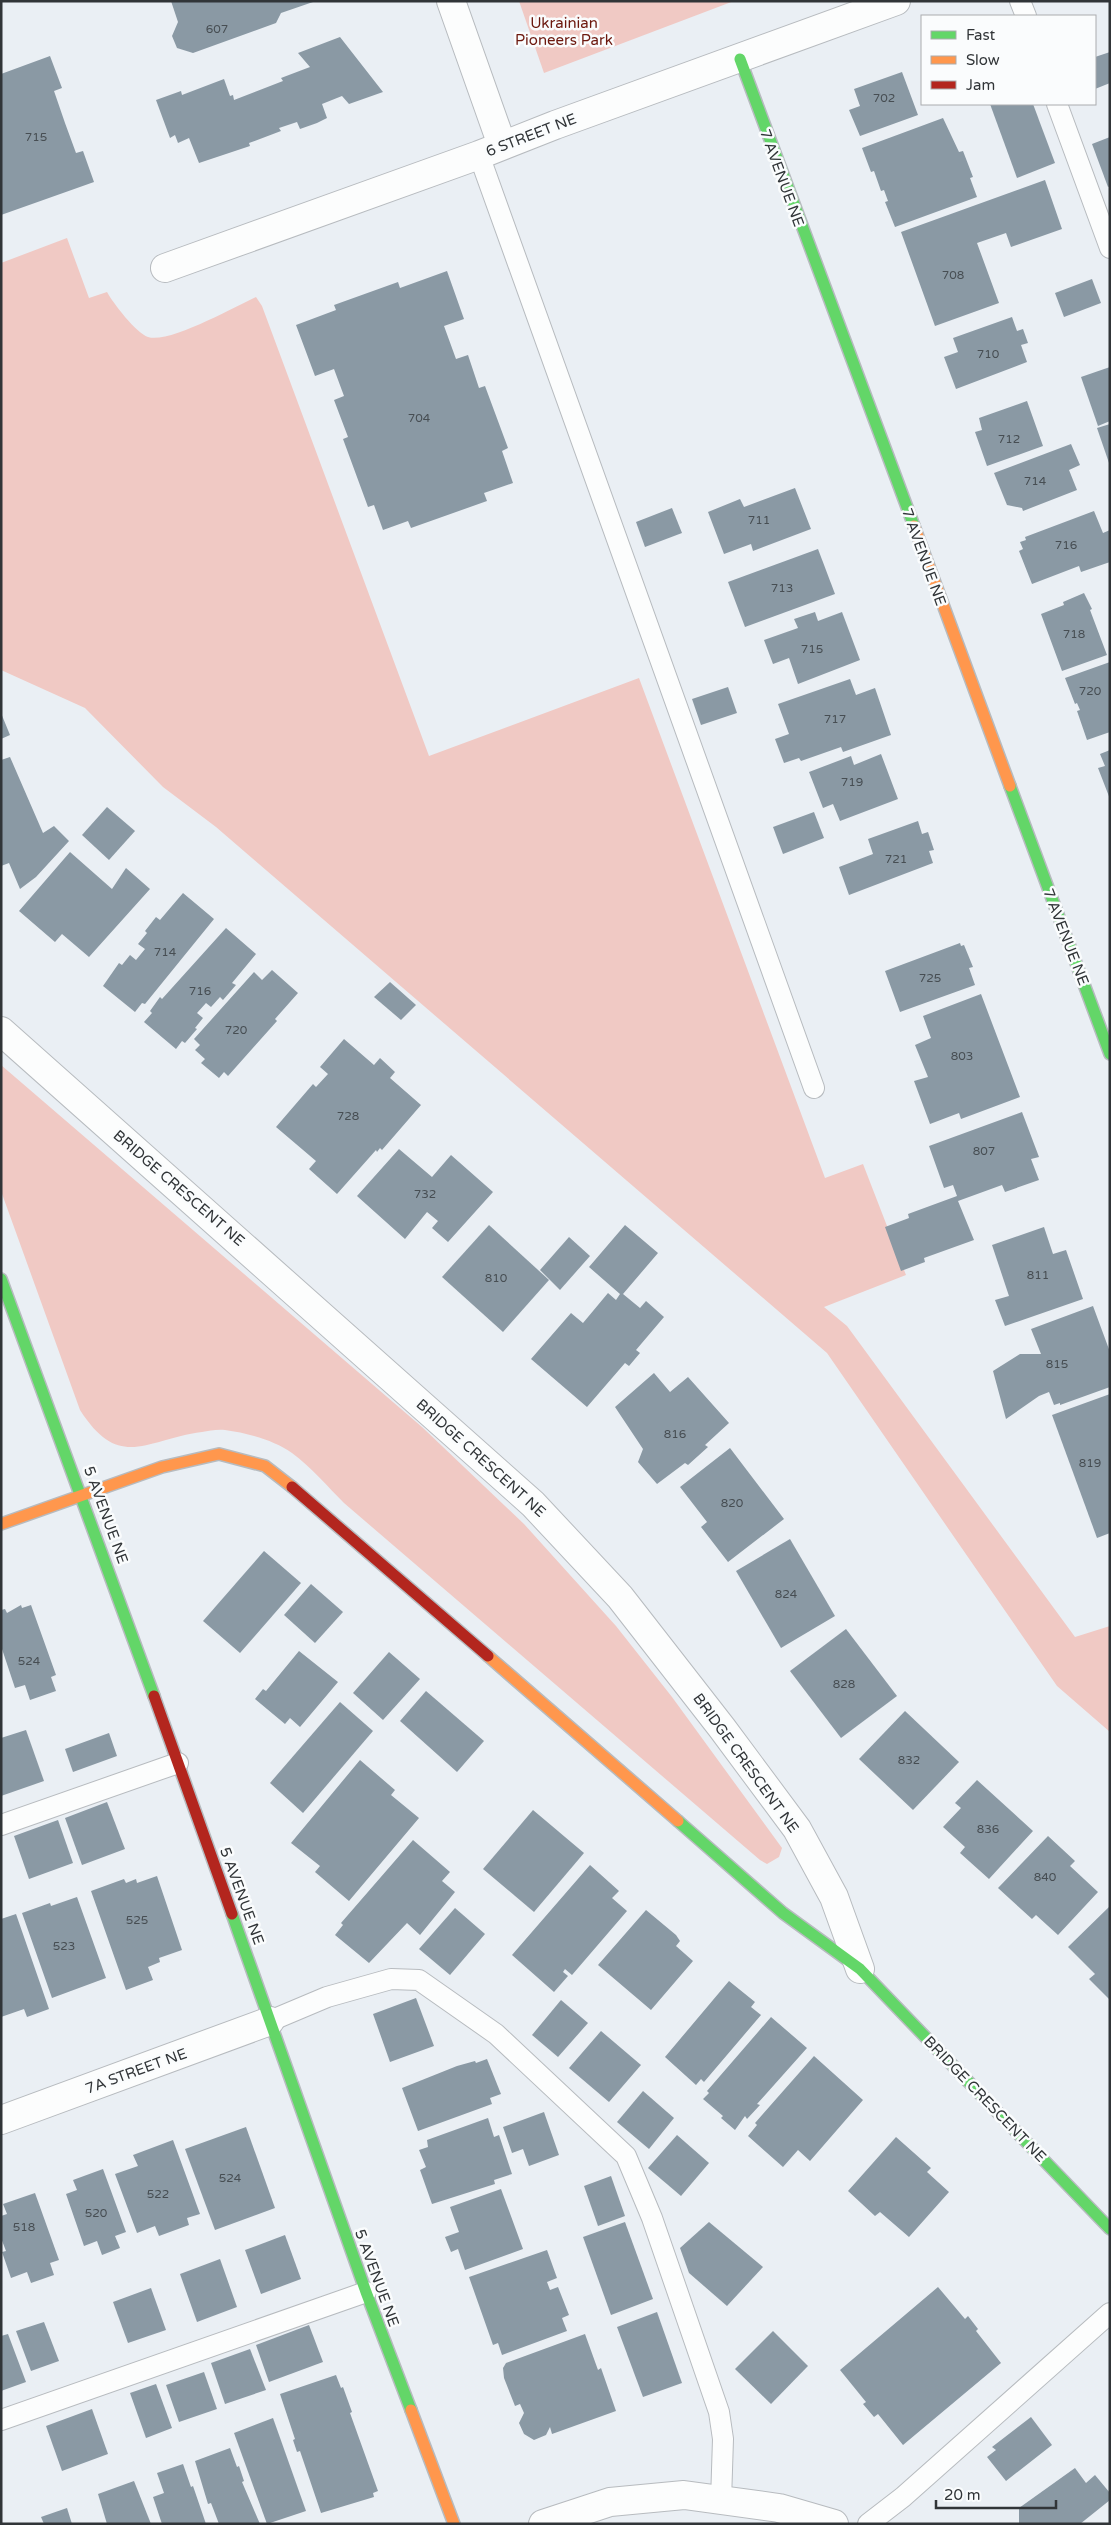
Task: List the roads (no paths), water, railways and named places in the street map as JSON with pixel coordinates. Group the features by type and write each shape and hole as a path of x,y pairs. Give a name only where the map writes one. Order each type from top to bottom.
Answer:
{"street":[{"path":"451,1 490,150"},
{"name":"6 STREET NE","path":"165,268 896,1"},
{"name":"7 AVENUE NE","path":"740,59 1102,1009 1110,1054"},
{"name":"BRIDGE CRESCENT NE","path":"1,1031 196,1202 533,1504 620,1597 722,1728 796,1829 834,1897 860,1969"},
{"name":"5 AVENUE NE","path":"1,1279 83,1495 366,2292 454,2524"},
{"name":"BRIDGE CRESCENT NE","path":"1,1524 162,1467 219,1454 265,1466 318,1508 783,1913 860,1969 1110,2229"},
{"name":"7A STREET NE","path":"1,2120 270,2021"},
{"path":"543,2524 610,2502 684,2495 779,2508 834,2524"}],"lane":[{"path":"1020,1 1026,15"},
{"path":"1057,105 1110,248"},
{"path":"490,150 814,1088"},
{"path":"1,1825 178,1763"},
{"path":"270,2021 327,1997 391,1979 419,1980 496,2034 626,2156 652,2218 719,2412 723,2439 721,2501"},
{"path":"1,2420 366,2292"},
{"path":"868,2524 903,2497 1110,2313"}],"park label":[{"name":"Ukrainian Pioneers Park","path":"564,32"}]}
